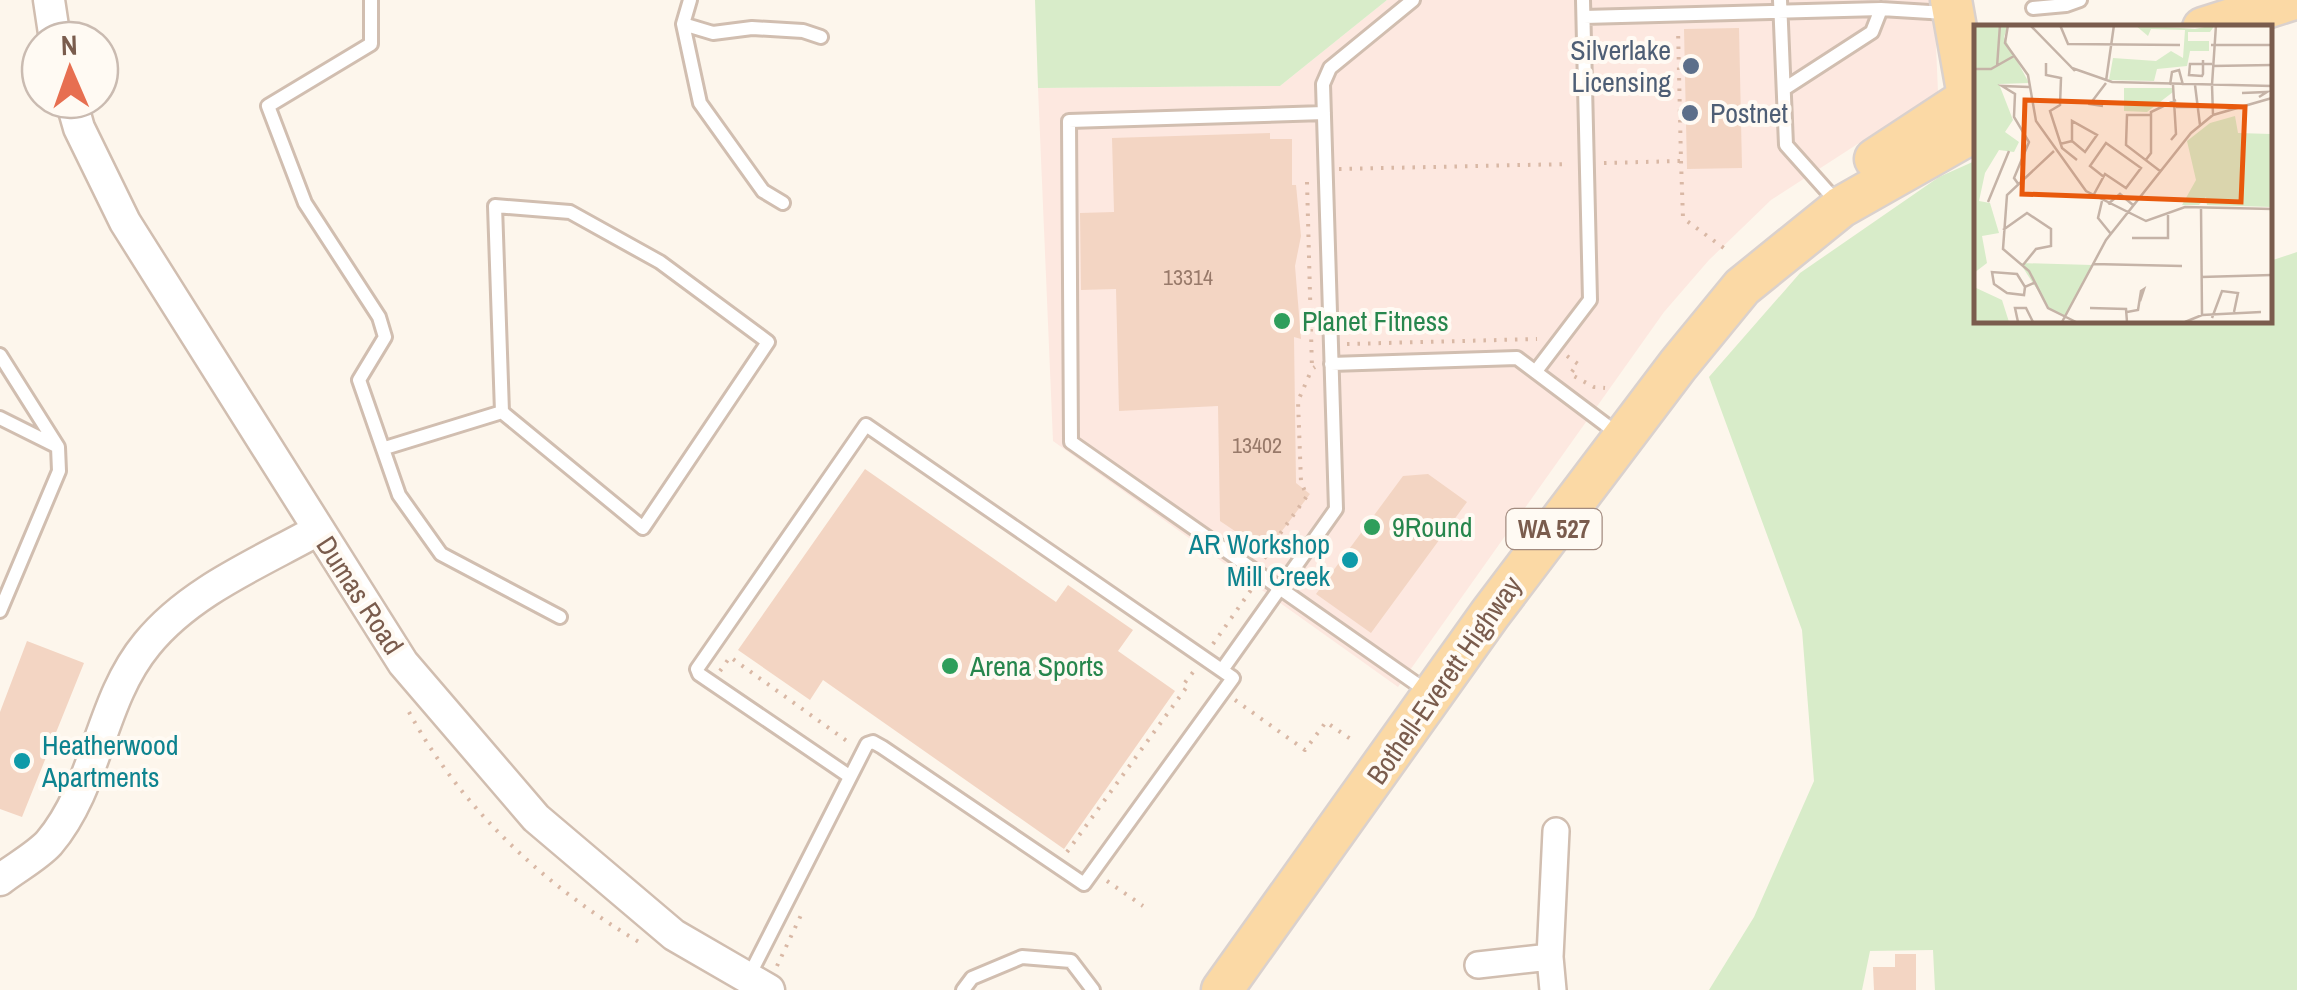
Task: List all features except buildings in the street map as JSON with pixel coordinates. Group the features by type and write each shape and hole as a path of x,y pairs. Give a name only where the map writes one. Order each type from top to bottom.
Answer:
{"main road":[{"path":"1951,7 1974,106"},
{"name":"Bothell-Everett Highway","path":"1222,990 1490,614 1742,287 1841,207 1914,163 1974,106"},
{"name":"Bothell-Everett Highway","path":"1841,207 1871,161 1974,106"}],"street":[{"name":"Dumas Road","path":"77,120 125,222 403,662 536,818 674,935 764,978"},
{"path":"0,880 48,844 78,798 128,671 146,644 177,612 202,595 318,530"},
{"path":"1553,990 1550,957 1556,831"},
{"path":"1478,965 1550,957"}],"lane":[{"path":"371,0 370,44 268,106 305,202 379,317 384,337 359,380 399,496 441,554 560,617"},
{"path":"690,0 683,24 700,102 763,192 783,203"},
{"path":"1222,670 1336,510 1323,84 1330,68 1413,0"},
{"path":"1536,371 1590,300 1584,0"},
{"path":"2033,8 2080,0"},
{"path":"1584,17 1781,6 1951,7"},
{"path":"1781,6 1786,145 1841,207"},
{"path":"1784,89 1872,32 1881,9"},
{"path":"683,24 713,32 752,28 803,31 821,38"},
{"path":"1324,113 1068,120 1071,442 1434,696"},
{"path":"495,206 570,212 660,262 768,342 642,528 502,412 495,206"},
{"path":"0,354 58,447 58,471 0,611"},
{"path":"1331,359 1517,358 1623,438"},
{"path":"385,448 502,412"},
{"path":"0,418 58,447"},
{"path":"764,978 866,744 874,742 1084,884 1234,678 866,426 698,665 699,674 850,776"},
{"path":"963,990 972,978 1022,957 1071,960 1093,990"}],"path":[{"path":"1677,14 1683,218 1725,248"},
{"path":"1605,388 1594,387 1570,374 1578,364 1542,339 1347,344 1312,369 1307,170 1681,162"},
{"path":"1062,852 1067,852 1186,688 1183,686 1262,574"},
{"path":"711,682 730,657 860,752"},
{"path":"1224,692 1305,750 1326,722 1352,740"},
{"path":"1094,872 1143,906"},
{"path":"764,978 808,899"}],"shaded area":[{"path":"1387,0 1934,0 1938,92 1771,200 1709,260 1664,312 1398,687 1053,441 1038,88 1280,86"}],"green space":[{"path":"1035,0 1387,0 1280,86 1038,88"},
{"path":"1974,161 1974,322 2272,322 2272,260 2297,252 2297,990 1935,990 1933,950 1870,951 1862,990 1709,990 1754,917 1814,781 1802,630 1709,377 1800,273 1939,177"}],"place":[{"name":"Silverlake Licensing","path":"1691,66"},
{"name":"Postnet","path":"1690,113"},
{"name":"Planet Fitness","path":"1282,321"},
{"name":"9Round","path":"1372,527"},
{"name":"AR Workshop Mill Creek","path":"1350,560"},
{"name":"Arena Sports","path":"950,666"},
{"name":"Heatherwood Apartments","path":"22,761"}]}
